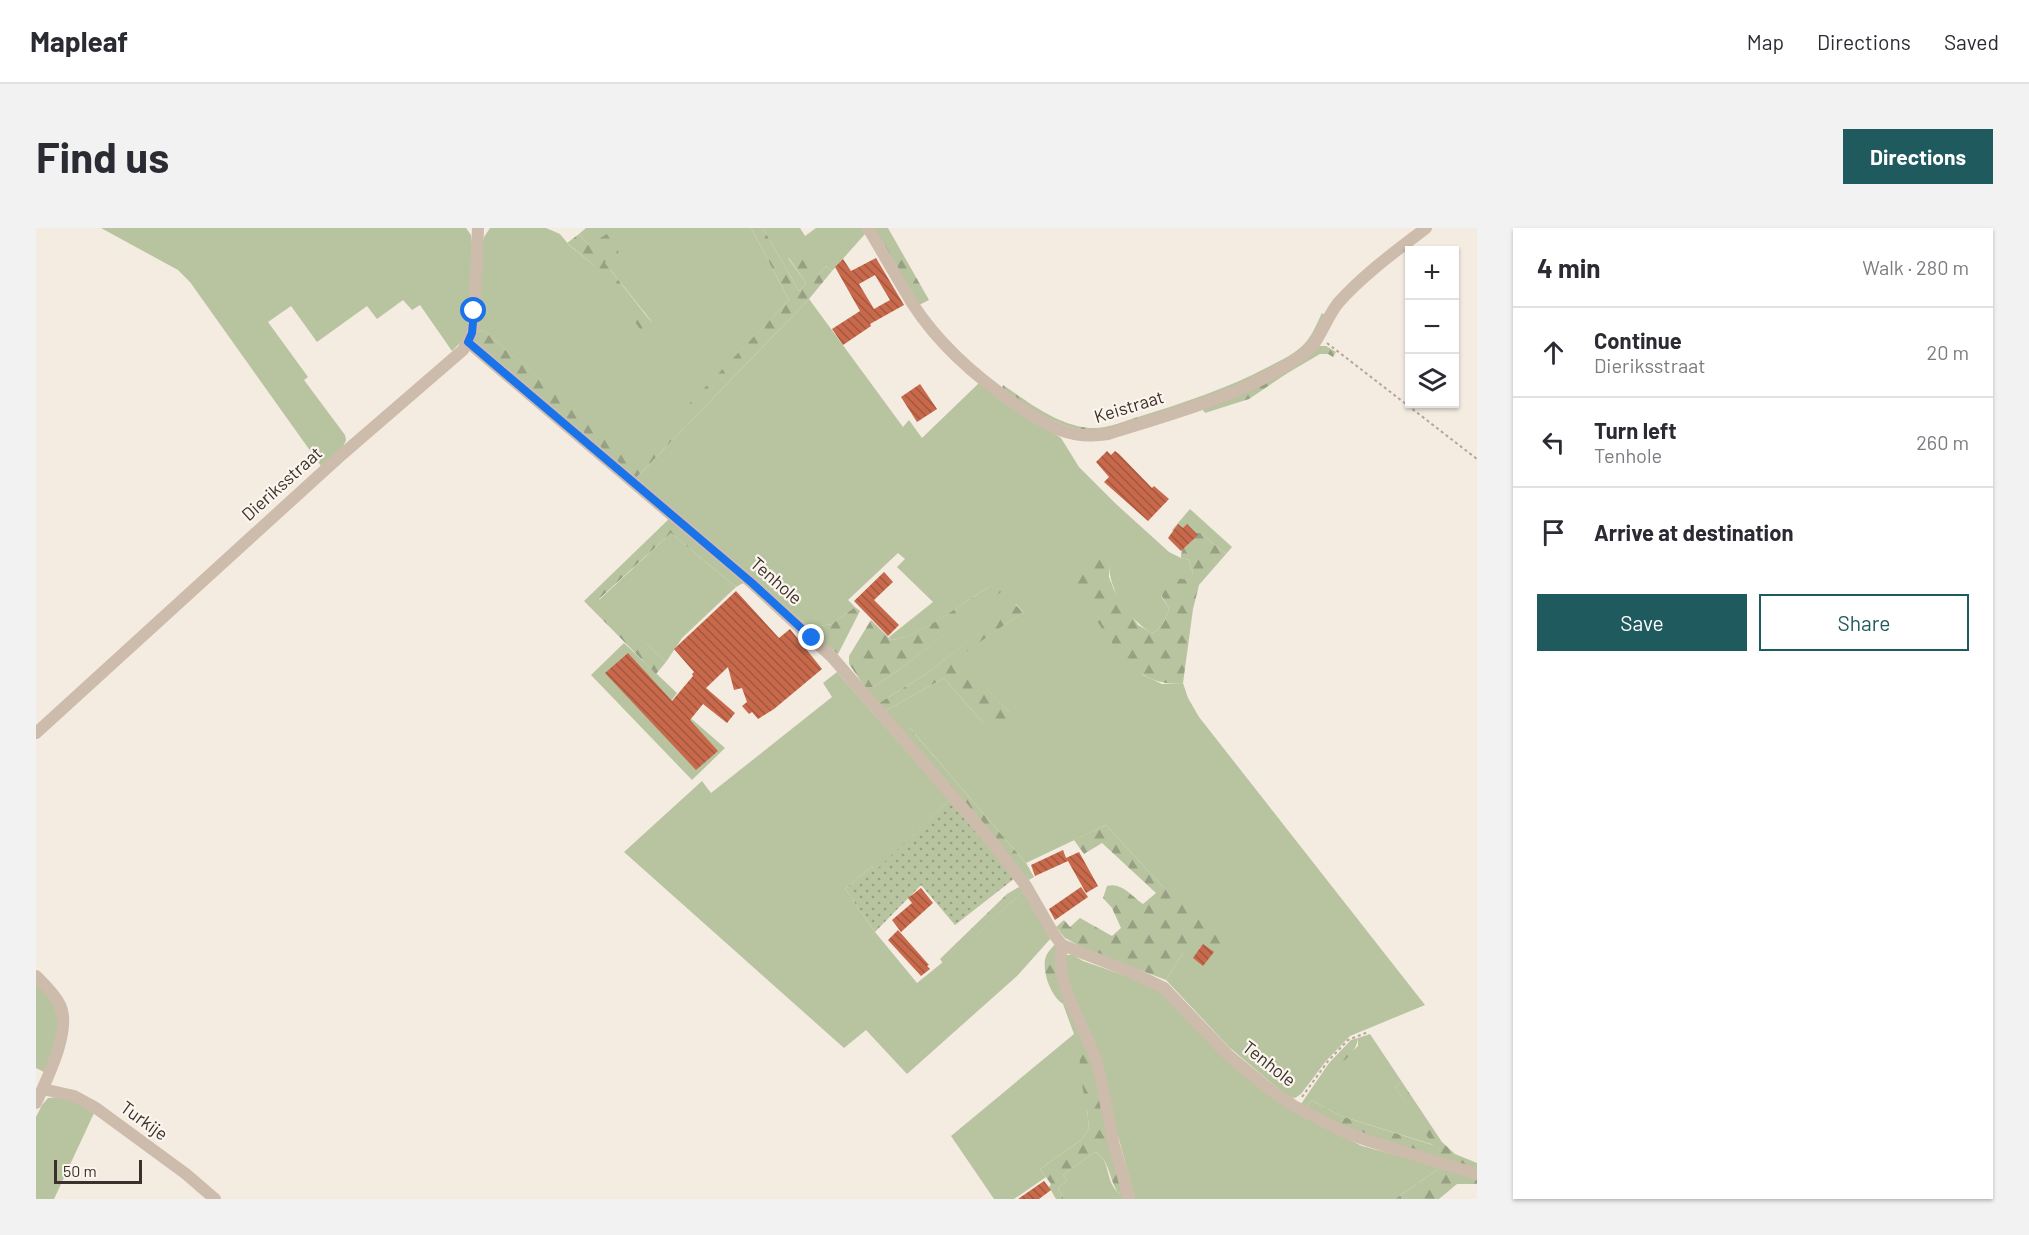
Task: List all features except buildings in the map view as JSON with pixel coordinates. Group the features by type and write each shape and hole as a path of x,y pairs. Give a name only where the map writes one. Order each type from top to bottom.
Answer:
{"street":[{"name":"Keistraat","path":"868,228 913,304 934,332 964,365 1039,420 1065,433 1091,437 1108,434 1235,391 1307,351 1329,314 1340,301 1379,265 1426,228"},
{"path":"468,342 474,320 475,230"},
{"name":"Dieriksstraat","path":"36,733 338,458 419,386 451,361 468,342"},
{"name":"Tenhole","path":"468,342 772,600 832,657 995,846 1026,886 1062,945 1122,968 1164,988 1229,1056 1294,1106 1342,1131 1477,1174"},
{"path":"1062,945 1060,964 1062,978 1091,1044 1098,1066 1115,1148 1129,1199"},
{"path":"36,976 57,1000 63,1016 61,1037 43,1089 36,1102"},
{"name":"Turkije","path":"43,1089 74,1096 96,1108 186,1173 215,1199"}],"path":[{"path":"1317,337 1477,459"},
{"path":"1294,1106 1328,1061 1348,1040 1368,1032"}],"green space":[{"path":"101,228 466,228 471,235 472,244 468,331 452,351 420,305 412,310 403,300 377,319 367,306 317,342 291,306 268,322 308,377 304,380 345,435 346,440 343,447 321,466 190,282 178,270"},
{"path":"490,228 546,228 560,234 652,322 605,263 619,251 589,245 579,234 586,228 751,228 789,300 636,460 483,330 477,332 482,244"},
{"path":"751,228 763,228 799,291 806,283 788,257 799,249 818,275 826,266 832,271 809,299 636,478 473,340 477,332 483,330 636,459 789,300"},
{"path":"763,228 800,228 805,236 816,228 862,228 865,234 832,271 826,266 818,275 788,258 806,283 799,291"},
{"path":"873,228 888,228 929,300 919,305"},
{"path":"579,234 589,245 607,234 619,252 605,263 652,323 643,333 592,264 567,243"},
{"path":"809,299 903,427 909,420 922,438 979,383 1061,438 1079,467 1116,504 1169,552 1189,560 1193,573 1191,579 1184,580 1161,596 1169,608 1161,626 1152,633 1136,621 1122,604 1112,584 1109,564 1084,557 1143,675 1162,684 1183,683 1188,698 1199,717 1425,1005 1350,1036 1326,1061 1301,1094 1295,1098 1288,1097 1229,1047 1166,980 1183,953 1163,887 1106,825 1026,863 910,728 903,732 885,711 944,678 983,723 1009,712 956,658 1023,612 1016,604 926,674 879,703 865,687 873,687 893,674 1000,592 989,587 928,626 902,638 891,640 889,637 933,602 897,567 905,559 898,553 848,600 855,607 832,624 810,628 636,478"},
{"path":"1322,313 1325,315 1319,328 1299,353 1230,390 1139,421 1138,417 1220,389 1288,356 1298,350 1308,339"},
{"path":"1319,346 1326,346 1336,352 1333,357 1320,354 1249,399 1205,413 1201,407"},
{"path":"1003,385 1047,414 1071,424 1097,428 1138,417 1139,421 1103,431 1072,427 1047,418 1024,404 1002,390"},
{"path":"1190,509 1232,547 1226,554 1201,533 1185,543 1172,530"},
{"path":"671,517 745,582 736,587 671,533 599,599 666,662 656,674 584,601"},
{"path":"671,533 736,587 682,638 666,662 599,600"},
{"path":"1197,533 1201,533 1226,554 1199,585 1193,609 1183,683 1158,681 1138,671 1117,650 1085,601 1075,578 1074,567 1084,557 1101,552 1109,564 1109,577 1114,590 1138,625 1152,633 1161,626 1169,608 1158,590 1170,579 1190,579 1193,573 1189,560 1181,558 1181,554 1185,543"},
{"path":"995,585 1001,592 873,687 865,687 849,664 849,656 871,620 891,640 902,638 927,626"},
{"path":"1015,604 1023,612 957,658 1009,712 1011,730 999,733 983,723 944,678 885,711 879,703 926,674"},
{"path":"855,607 860,611 838,654 810,628 832,624"},
{"path":"624,643 677,693 671,701 725,748 692,780 591,675"},
{"path":"837,672 949,800 875,872 872,866 845,889 875,932 917,983 943,962 945,965 1024,890 1052,937 1017,976 907,1074 866,1030 844,1048 624,852 702,781 711,793 832,697 823,683"},
{"path":"909,727 1026,863 1034,877 1027,881 903,732"},
{"path":"949,800 1015,878 955,925 921,885 875,932 845,889 872,866 875,871"},
{"path":"1106,825 1163,887 1229,945 1207,974 1183,953 1166,980 1085,949 1065,938 1056,927 1064,920 1070,927 1080,918 1112,936 1121,928 1112,908 1103,898 1107,886 1117,886 1126,890 1143,904 1156,893 1102,843 1084,854 1074,840"},
{"path":"1019,887 1024,890 945,966 940,959 1007,894"},
{"path":"1056,943 1067,1000 1063,1004 1052,990 1045,972 1046,957"},
{"path":"1066,955 1073,955 1083,961 1155,986 1304,1117 1362,1146 1441,1167 1395,1199 1135,1199 1116,1128 1065,979"},
{"path":"36,983 53,1005 58,1025 54,1046 44,1072 36,1068"},
{"path":"1067,1000 1090,1048 1087,1109 1089,1128 1081,1140 1040,1169 1046,1177 1014,1199 994,1199 951,1136 1074,1034 1063,1004"},
{"path":"1370,1034 1402,1082 1395,1087 1434,1145 1341,1116 1311,1100 1307,1108 1301,1104 1329,1063 1335,1067 1358,1046 1358,1038"},
{"path":"1358,1038 1353,1051 1343,1062 1335,1068 1329,1063 1351,1040"},
{"path":"1090,1048 1123,1188 1119,1194 1107,1165 1095,1152 1063,1175 1067,1181 1058,1188 1064,1199 1056,1199 1049,1187 1051,1184 1040,1169 1081,1140 1089,1128 1079,1051"},
{"path":"1402,1082 1442,1142 1455,1154 1477,1163 1477,1169 1358,1133 1307,1108 1311,1100 1341,1116 1433,1145 1395,1087"},
{"path":"61,1097 95,1111 54,1199 36,1199 36,1117 48,1098"},
{"path":"1095,1152 1103,1159 1114,1188 1119,1194 1123,1188 1126,1199 1064,1199 1058,1188 1067,1181 1063,1175"},
{"path":"1441,1167 1477,1177 1477,1184 1457,1184 1439,1199 1395,1199"}],"route":[{"path":"474,311 472,333 468,342 772,600 812,638"}]}
